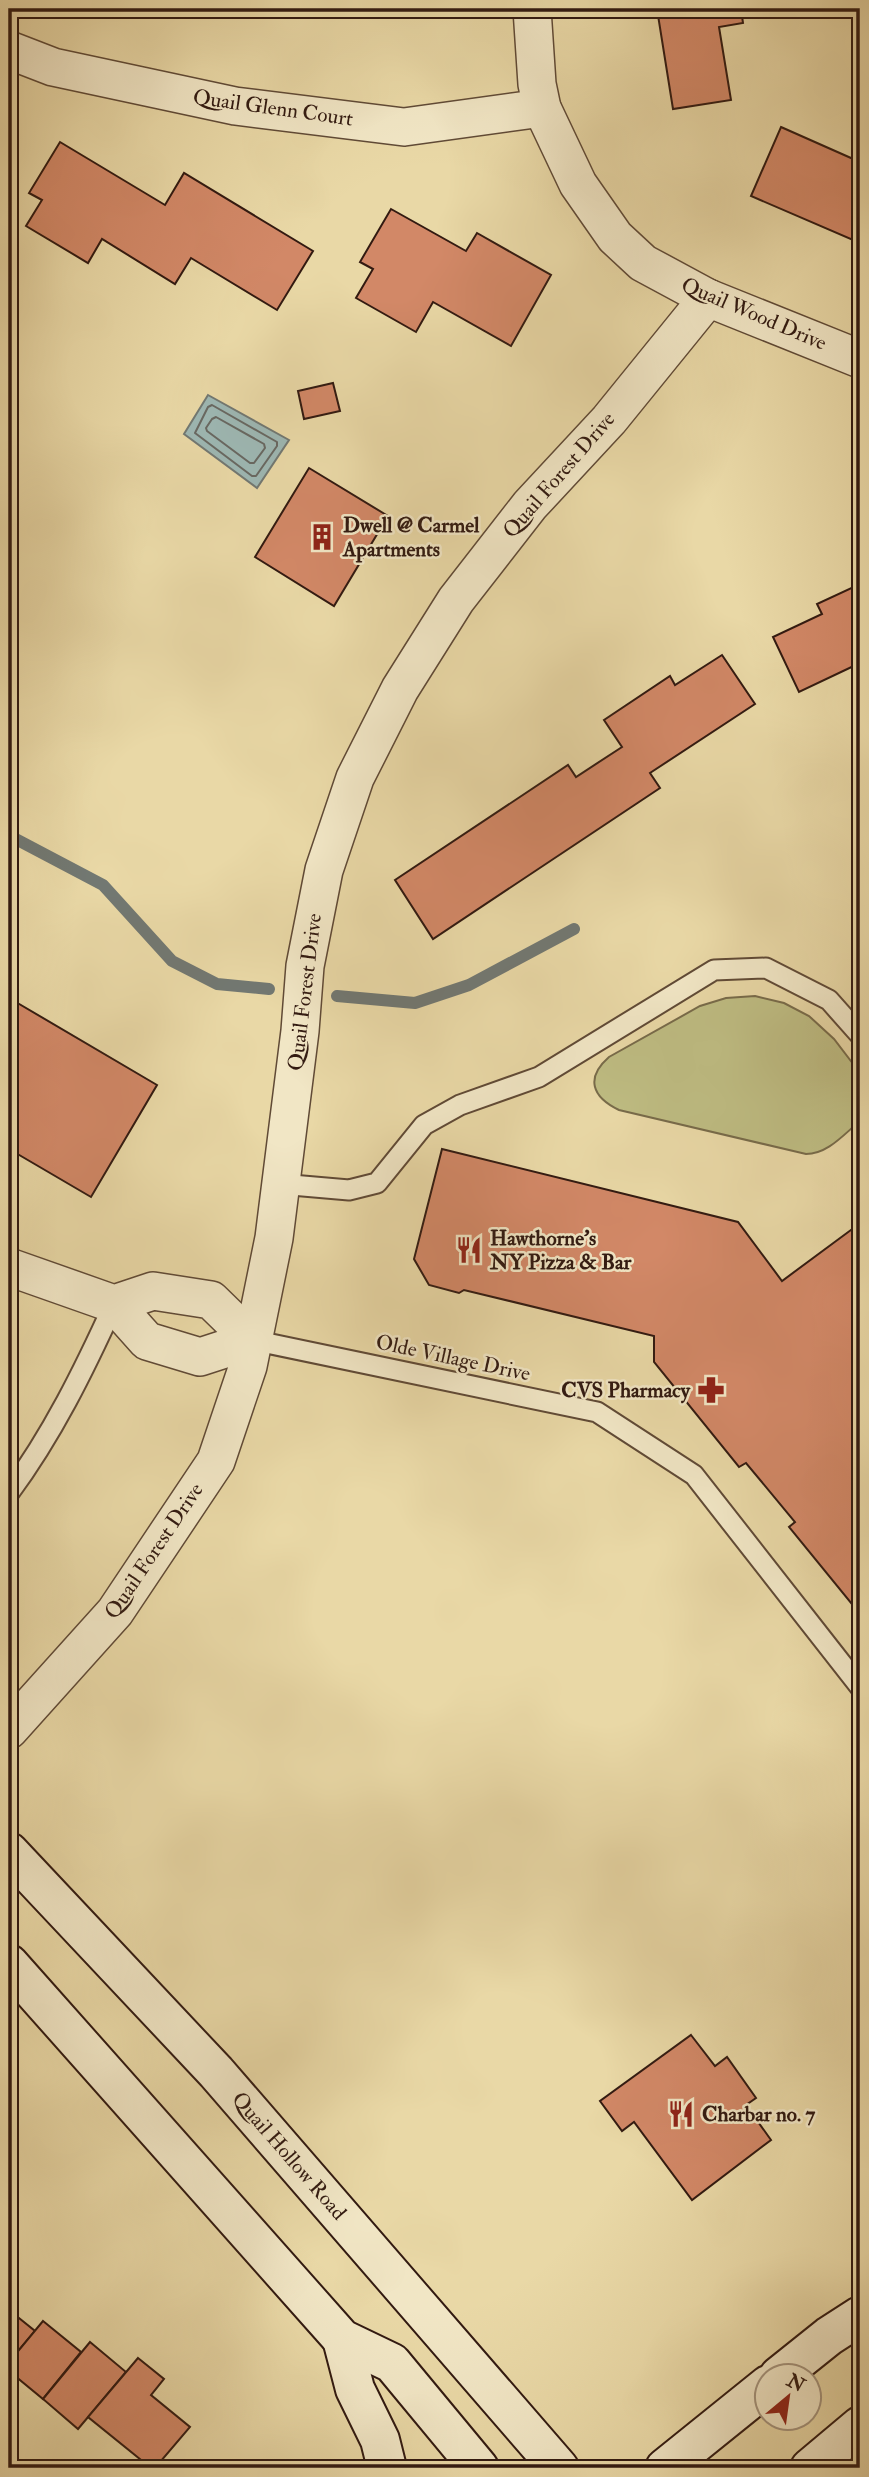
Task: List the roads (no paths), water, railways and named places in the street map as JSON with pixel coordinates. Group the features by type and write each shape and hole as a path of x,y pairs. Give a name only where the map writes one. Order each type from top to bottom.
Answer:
{"main road":[{"name":"Quail Hollow Road","path":"9,1853 216,2072 559,2468"},
{"path":"9,1964 342,2339 392,2363 480,2468"},
{"path":"796,2362 860,2316"},
{"path":"342,2339 355,2389 380,2440 387,2468"},
{"path":"665,2468 754,2396"},
{"path":"810,2468 860,2426"}],"street":[{"name":"Quail Wood Drive","path":"532,9 541,108 578,184 615,237 643,262 708,298 860,359"},
{"name":"Quail Glenn Court","path":"9,50 53,67 235,106 404,127 541,108"},
{"name":"Quail Forest Drive","path":"9,1730 115,1612 216,1461 248,1366 274,1238 300,1031 305,966 324,870 355,778 400,688 456,600 530,505 609,420 708,298"},
{"path":"9,1267 114,1304 147,1341 200,1357 252,1340 211,1300 153,1291 114,1304"}],"lane":[{"path":"281,1184 349,1190 377,1184 424,1125 460,1105 539,1077 714,970 766,968 829,999 860,1035"},
{"path":"9,1493 26,1471 82,1377 114,1304"},
{"name":"Olde Village Drive","path":"252,1340 597,1412 694,1475 860,1687"}],"water":[{"path":"208,395 289,440 257,488 184,434"}],"waterway":[{"path":"9,832 10,836 103,885 172,961 217,984 269,989"},
{"path":"337,996 415,1003 469,985 574,929"}],"place":[{"name":"Dwell @ Carmel Apartments","path":"322,537"},
{"name":"Hawthorne's NY Pizza & Bar","path":"469,1250"},
{"name":"CVS Pharmacy","path":"711,1390"},
{"name":"Charbar no. 7","path":"681,2114"}]}
